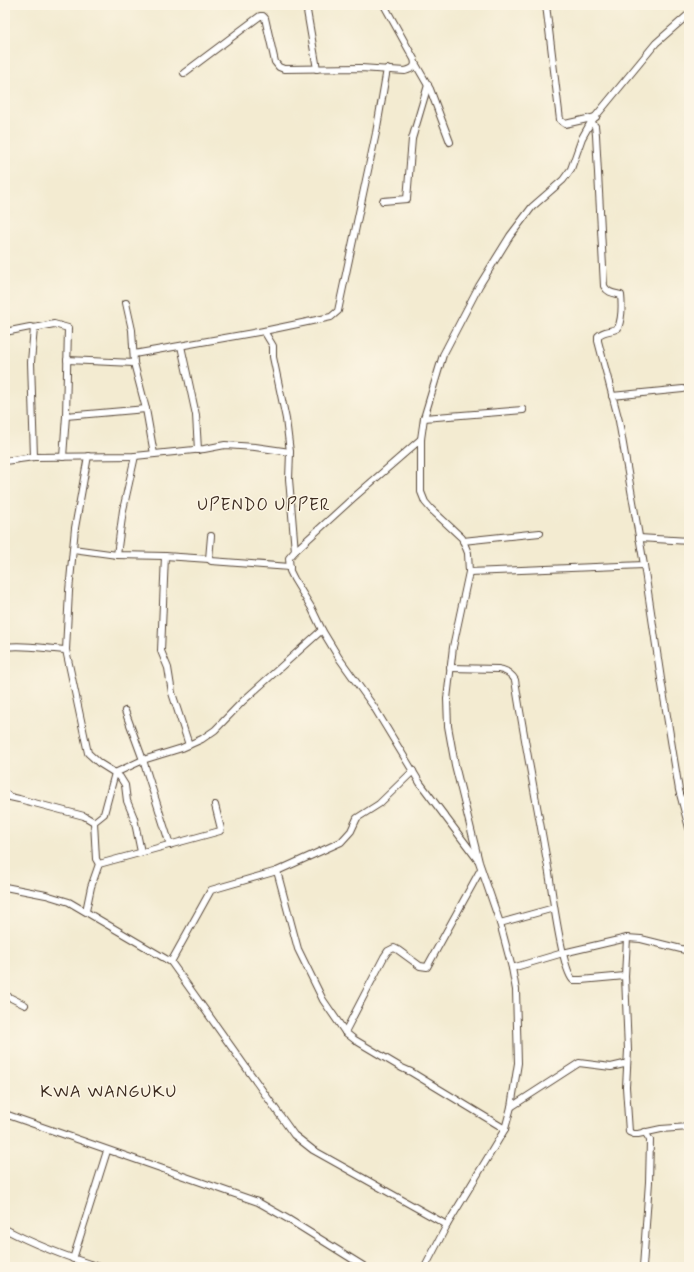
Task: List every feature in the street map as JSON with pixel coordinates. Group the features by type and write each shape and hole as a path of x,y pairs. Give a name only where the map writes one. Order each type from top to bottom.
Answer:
{"street":[{"path":"306,5 317,69"},
{"path":"384,5 428,84 450,142"},
{"path":"546,5 560,120 565,124 593,120"},
{"path":"425,1267 446,1225 505,1128 511,1107 518,1063 516,990 512,968 500,923 480,866 455,765 448,726 447,699 452,647 469,572 468,553 462,538 425,502 422,492 421,439 424,418 443,355 479,286 510,236 532,207 563,180 571,169 582,138 593,120 656,43 689,14"},
{"path":"184,74 260,16 265,18 275,62 279,67 284,69 360,68 410,70 416,64"},
{"path":"134,354 264,331 332,317 338,311 376,134 387,69"},
{"path":"384,201 407,199 412,139 428,84"},
{"path":"593,120 596,135 604,286 610,293 621,295 622,301 620,323 618,328 601,333 598,336 598,341 619,422 644,565 660,679 679,790 689,828"},
{"path":"126,303 132,330 134,363 146,408 154,454"},
{"path":"5,332 30,326 34,328 54,324 68,328 66,416 63,457"},
{"path":"34,328 31,362 34,457"},
{"path":"264,331 273,346 273,357 286,419 290,452 289,479 295,552"},
{"path":"181,346 196,415 198,450"},
{"path":"68,360 134,363"},
{"path":"612,396 683,390"},
{"path":"66,416 146,408"},
{"path":"424,418 523,410"},
{"path":"421,439 352,499 288,558 294,579 339,658 374,707 420,783 480,866"},
{"path":"5,461 34,457 135,456 198,450 225,445 255,447 290,452"},
{"path":"88,456 73,549 66,650 88,753 99,763 120,777 125,785 127,802 134,818 141,852"},
{"path":"117,555 123,510 135,456"},
{"path":"463,541 540,533"},
{"path":"210,559 211,536"},
{"path":"639,538 689,541"},
{"path":"73,549 117,555 210,559 211,561 290,567"},
{"path":"165,556 161,651 168,668 172,693 189,745"},
{"path":"469,572 644,565"},
{"path":"114,773 143,760 189,745 202,739 215,730 243,701 322,630"},
{"path":"5,647 19,645 66,650"},
{"path":"450,668 504,670 512,674 515,680 554,908 569,974 573,980 625,976"},
{"path":"125,711 143,760 170,845"},
{"path":"171,962 210,891 277,871 341,842 351,832 357,818 379,804 413,771"},
{"path":"94,822 104,814 114,773"},
{"path":"5,793 10,797 19,800 84,816 94,822"},
{"path":"99,864 220,831 221,825 215,806"},
{"path":"86,911 91,887 99,864 96,859 94,822"},
{"path":"345,1032 384,957 390,949 394,948 420,966 427,967 480,866"},
{"path":"277,871 298,949 323,1000 345,1032 355,1040 505,1128"},
{"path":"5,887 46,895 69,902 171,962 298,1138 313,1150 446,1225"},
{"path":"500,923 554,908"},
{"path":"512,968 563,953 627,938 689,952"},
{"path":"627,938 625,976 628,1042 626,1087 629,1132 634,1134 689,1126"},
{"path":"5,995 25,1005"},
{"path":"511,1107 579,1063 611,1066 627,1065"},
{"path":"5,1114 258,1202 365,1267"},
{"path":"643,1267 649,1182 650,1140 645,1132"},
{"path":"73,1259 108,1151"},
{"path":"5,1229 21,1238 73,1259 99,1267"}],"district":[{"name":"UPENDO UPPER","path":"264,504"},
{"name":"KWA WANGUKU","path":"109,1091"}]}
